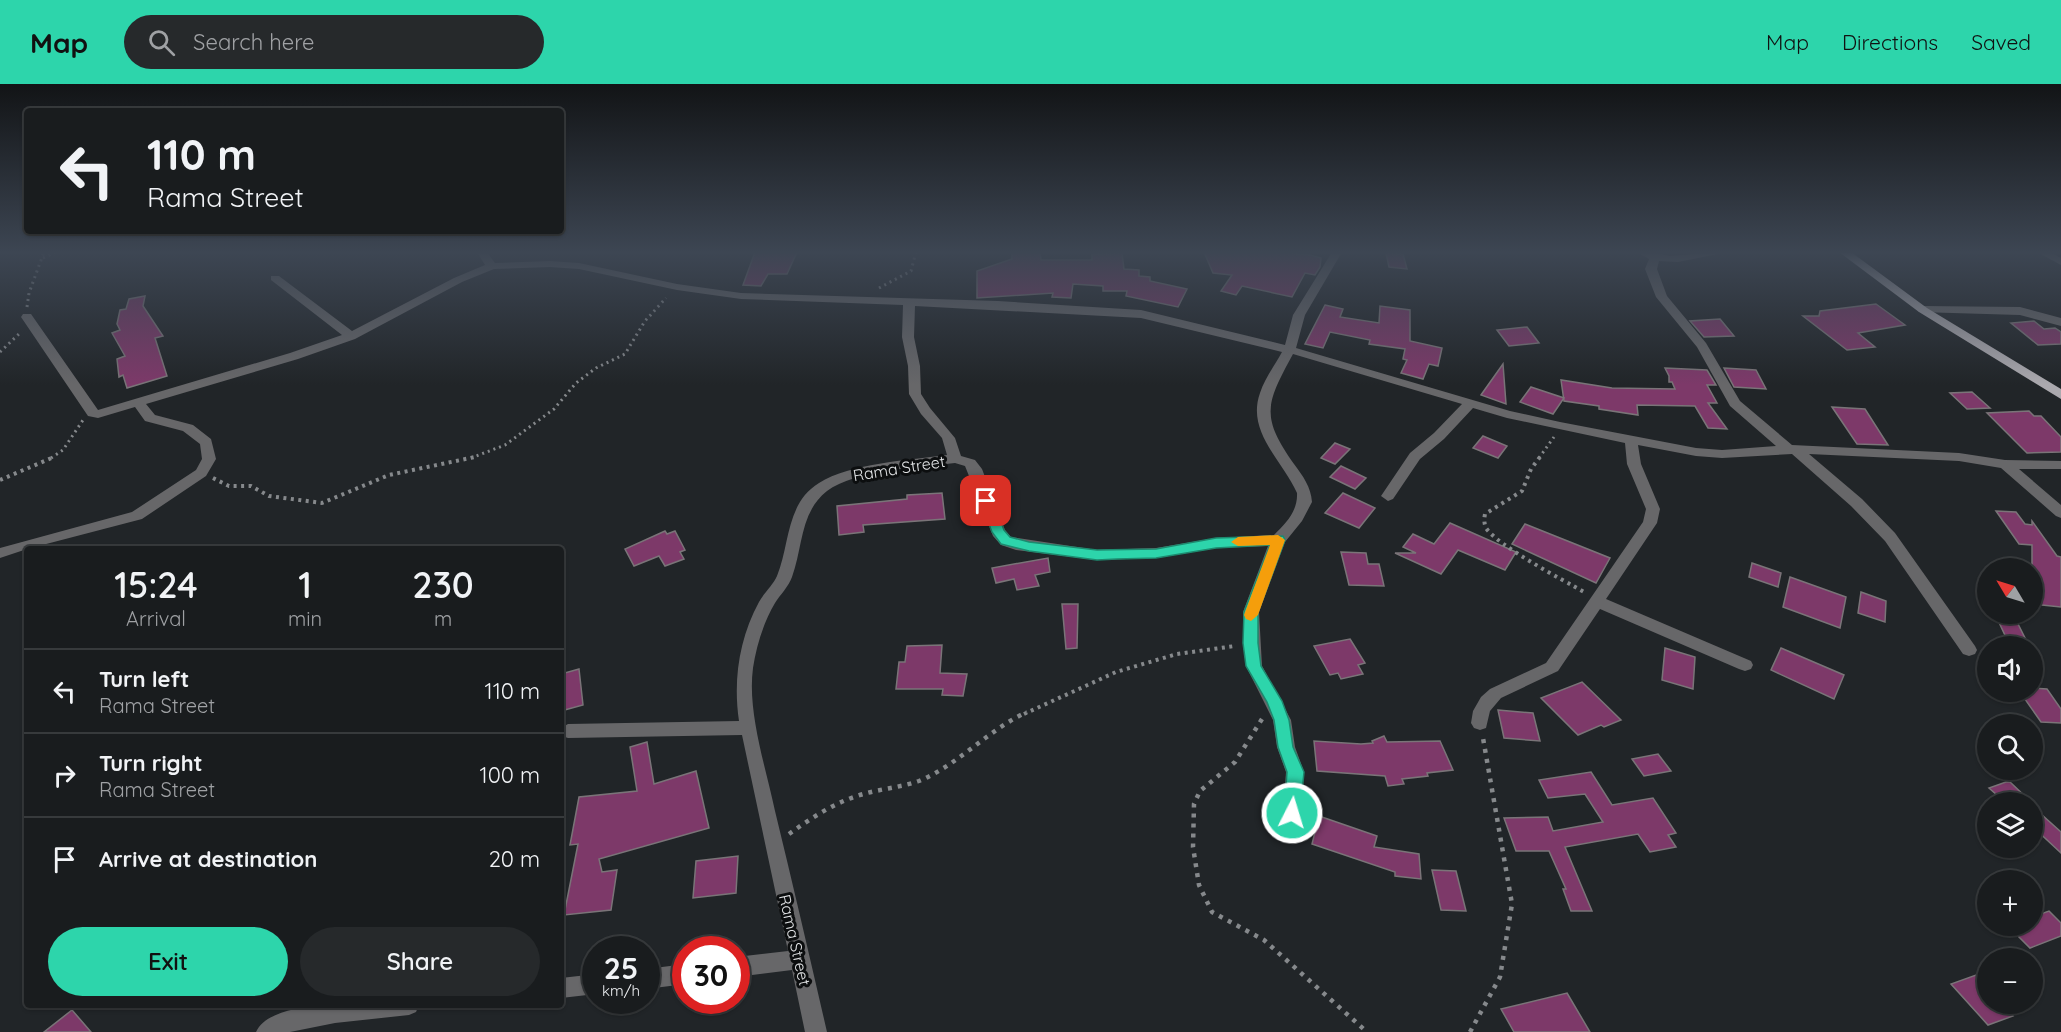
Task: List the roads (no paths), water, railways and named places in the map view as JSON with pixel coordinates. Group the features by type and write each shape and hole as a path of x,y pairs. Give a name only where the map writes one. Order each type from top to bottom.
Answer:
{"main road":[{"path":"1905,296 2061,395"}],"street":[{"path":"298,296 351,336"},
{"path":"27,317 93,413 138,403 294,356 351,336 427,296"},
{"path":"764,296 1141,314 1324,358 1470,404 1560,426 1710,454 1792,449 1959,457 2005,464 2061,465"},
{"path":"1292,813 1295,772 1274,701 1254,666 1251,612 1278,540 1297,519 1306,501 1303,488 1268,437 1263,419 1265,397 1294,340 1298,317 1309,296"},
{"path":"1662,296 1702,346 1735,403 1875,519 1892,539 1969,650"},
{"path":"909,302 908,335 914,367 915,394 924,409 953,443 955,459"},
{"path":"1923,309 2020,311 2061,322"},
{"path":"26,546 137,516 201,473 209,459 207,442 188,429 150,418 138,403"},
{"path":"1388,496 1415,456 1439,436 1470,404"},
{"path":"1480,723 1480,715 1485,704 1498,690 1536,677 1552,667 1650,523 1653,509 1634,464 1631,440"},
{"name":"Rama Street","path":"816,1032 773,845 744,698 745,668 750,647 766,603 784,578 790,560 792,540 808,499 824,486 846,477 887,467 955,459 970,464 975,469 998,532 1006,541 1016,544 1097,555 1156,553 1216,543 1278,540"},
{"path":"2005,464 2061,513"},
{"path":"0,553 24,547"},
{"path":"1599,600 1745,665"},
{"path":"568,731 749,728"},
{"path":"750,966 798,959"},
{"path":"564,988 582,986"},
{"path":"267,1032 273,1027 315,1016 383,1008"}]}
